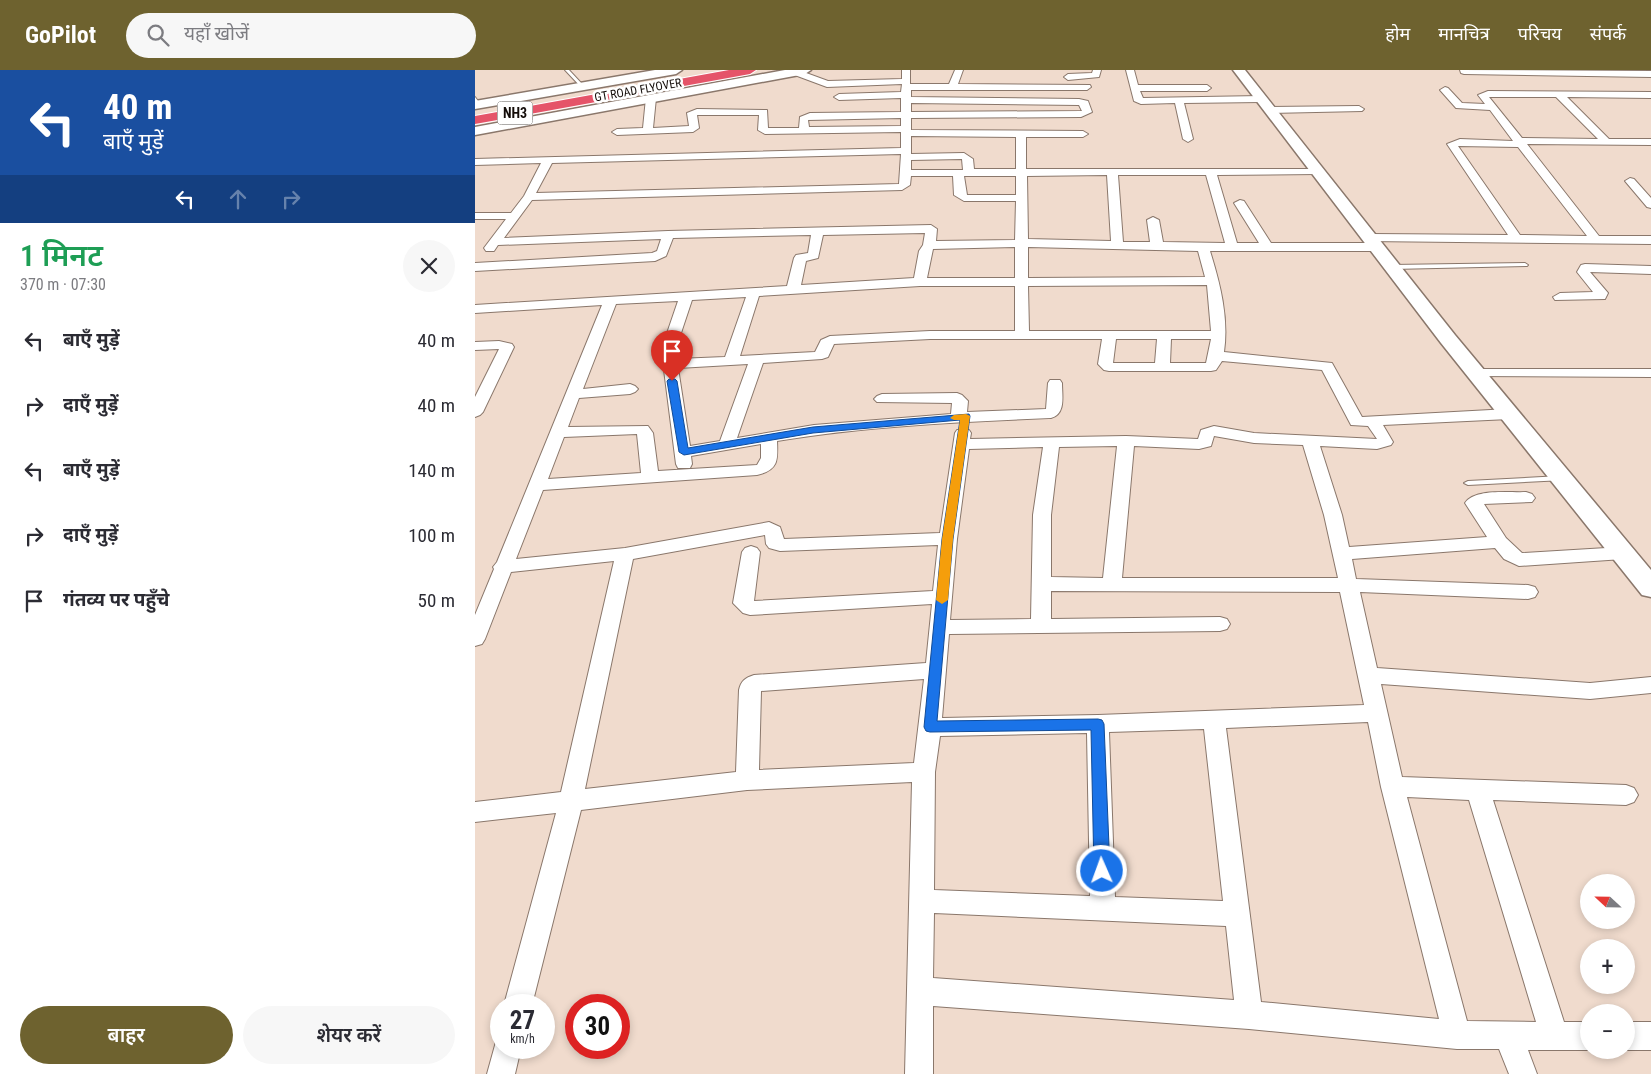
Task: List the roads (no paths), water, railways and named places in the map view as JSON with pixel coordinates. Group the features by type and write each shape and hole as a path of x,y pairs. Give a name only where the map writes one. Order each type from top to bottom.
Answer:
{"highway":[{"name":"GT ROAD FLYOVER","path":"551,104 727,70"},
{"name":"GT ROAD FLYOVER","path":"551,104 751,70"},
{"name":"NH3","path":"476,105 551,104"},
{"name":"NH3","path":"475,120 551,104"}],"street":[{"path":"476,105 676,70"},
{"path":"551,104 580,92 705,70"},
{"path":"551,104 594,102 775,70"},
{"path":"952,86 959,70"},
{"path":"1068,81 1070,76 1096,76 1097,70"},
{"path":"1130,70 1139,101 1179,101 1254,91 1359,109"},
{"path":"475,131 800,71 827,84 906,87 1079,102 1085,103 1087,112 1081,114 805,116 803,119 804,131"},
{"path":"1464,71 1651,74"},
{"path":"1524,71 1545,94"},
{"path":"529,197 900,188 905,185 906,173 906,87"},
{"path":"839,97 906,87 1087,88"},
{"path":"1134,88 1213,88"},
{"path":"1445,90 1459,106 1491,107"},
{"path":"1254,91 1475,372 1651,588"},
{"path":"1596,240 1491,107 1483,94 1651,95"},
{"path":"1558,94 1607,142"},
{"path":"1637,95 1651,107"},
{"path":"648,131 651,98"},
{"path":"1179,101 1188,138"},
{"path":"617,132 694,129 692,114 694,112 760,111 765,112 764,131 1083,134"},
{"path":"1021,134 1022,336"},
{"path":"1516,238 1452,144 1460,142 1651,142"},
{"path":"475,162 906,154 964,156 968,159 963,172 960,195 964,198 1021,198"},
{"path":"475,267 529,197 548,160"},
{"path":"906,173 1317,171"},
{"path":"1112,172 1117,244"},
{"path":"1211,173 1232,247"},
{"path":"1629,181 1651,205"},
{"path":"1240,203 1267,247"},
{"path":"475,216 515,216"},
{"path":"1153,220 1157,245"},
{"path":"475,250 491,246 668,235 818,230 931,229 929,245 925,251 919,282"},
{"path":"793,290 800,258 814,254 818,230"},
{"path":"475,267 655,257 662,253 668,235"},
{"path":"929,245 1022,243 1267,247 1516,238 1650,241"},
{"path":"1110,334 1105,364 1107,366 1211,367 1215,363 1216,356 1218,306 1203,247"},
{"path":"1560,297 1600,296 1601,293 1583,272 1585,268 1651,270"},
{"path":"475,309 919,282 1213,281"},
{"path":"731,360 754,292"},
{"path":"685,476 684,452 669,364 669,345 686,297"},
{"path":"475,640 610,302"},
{"path":"1162,367 1164,334"},
{"path":"669,364 821,355 824,352 826,343 834,340 930,335 1218,335"},
{"path":"475,346 499,345 507,348 507,350 475,412"},
{"path":"1216,356 1327,366 1355,420 1361,422 1509,414"},
{"path":"727,444 757,359"},
{"path":"1475,372 1651,373"},
{"path":"684,452 813,430 962,417 1051,413 1054,410 1055,382"},
{"path":"574,394 630,390"},
{"path":"882,399 957,398 960,401 962,417 962,444 948,539 924,772 919,1074"},
{"path":"962,444 1126,441 1203,444 1205,443 1207,432 1214,431 1254,438 1377,444 1385,442 1385,439 1373,422"},
{"path":"558,432 642,429 645,432 650,478"},
{"path":"537,485 757,470 766,468 769,463 769,438"},
{"path":"1112,584 1126,441"},
{"path":"1310,441 1333,515 1393,787 1457,1035"},
{"path":"1041,626 1040,584 1043,515 1052,442"},
{"path":"1526,498 1480,499 1474,502 1500,542 1511,555 1519,560 1623,553"},
{"path":"503,568 625,554 769,528 774,531 775,543 781,545 948,539"},
{"path":"1341,554 1500,542"},
{"path":"751,552 743,603 750,608 942,597"},
{"path":"521,994 571,801 625,554"},
{"path":"1040,584 1348,585 1528,592"},
{"path":"939,627 1220,624"},
{"path":"747,780 750,690 754,683 936,670"},
{"path":"1368,675 1590,691 1651,685"},
{"path":"930,727 1098,724 1377,713"},
{"path":"1214,718 1249,1015"},
{"path":"1098,724 1103,908"},
{"path":"475,812 747,780 924,772"},
{"path":"1393,787 1625,795"},
{"path":"1478,790 1554,1036"},
{"path":"922,901 1237,914"},
{"path":"919,991 1249,1015 1457,1035 1580,1036"},
{"path":"1508,1035 1523,1074"},
{"path":"1635,1036 1651,1036"},
{"path":"501,1074 504,1059"}],"lane":[{"path":"567,70 583,86"},
{"path":"1392,267 1525,265"},
{"path":"1469,483 1561,478"}]}
